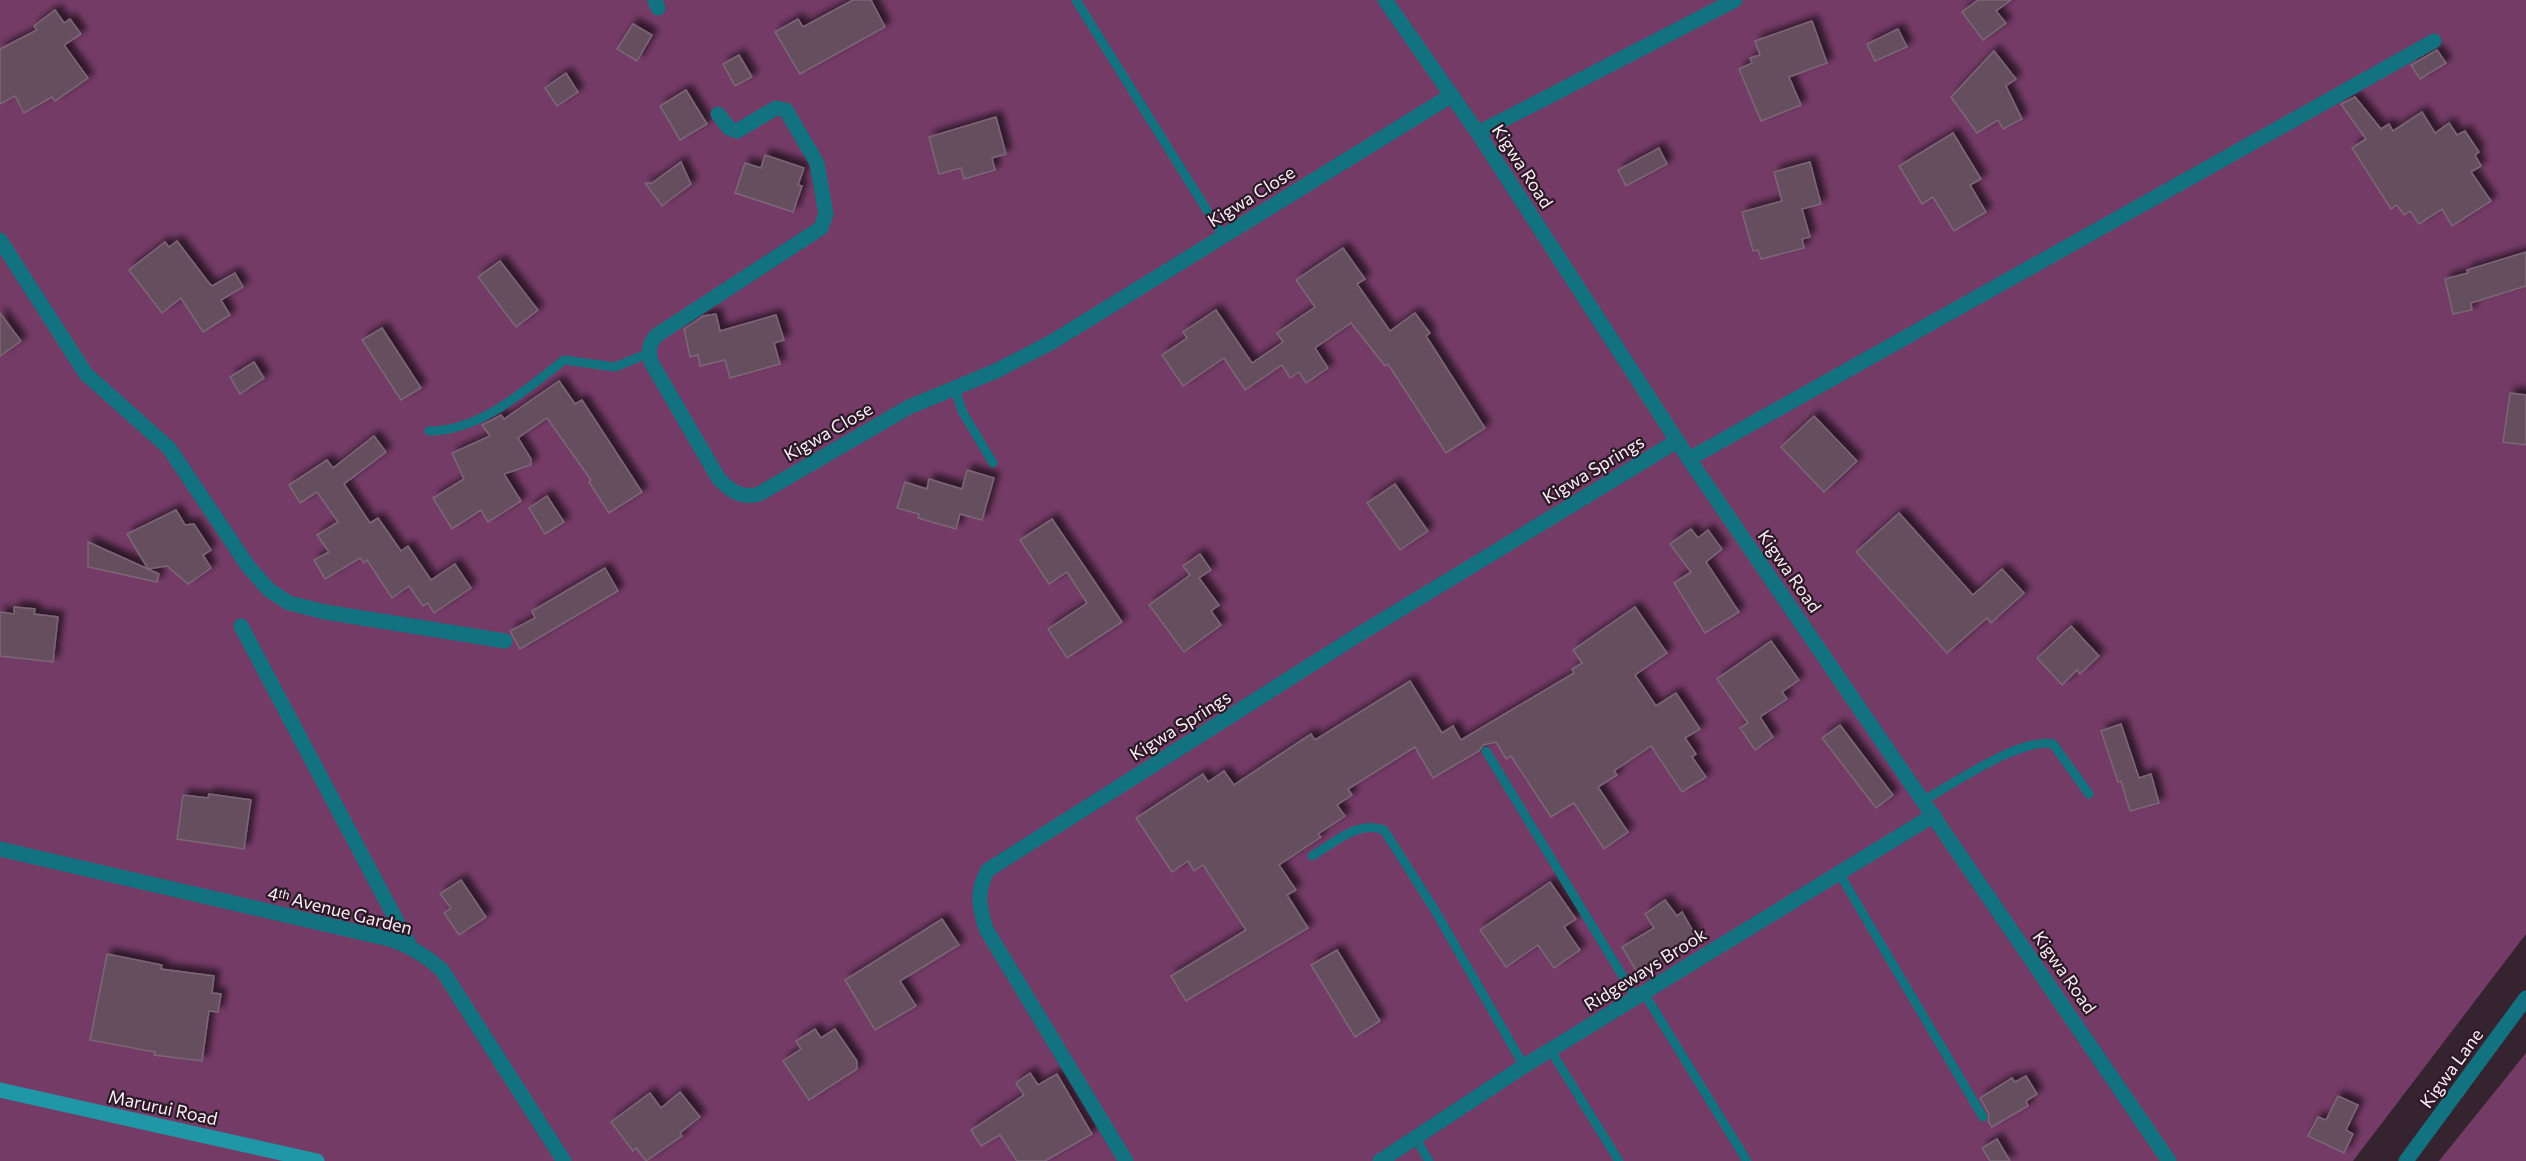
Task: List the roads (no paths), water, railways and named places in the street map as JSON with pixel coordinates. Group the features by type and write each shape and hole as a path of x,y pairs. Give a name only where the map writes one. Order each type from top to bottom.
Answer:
{"street":[{"name":"Kigwa Road","path":"1385,0 1478,133 1689,459 2169,1161"},
{"path":"1478,133 1735,0"},
{"path":"1689,459 2434,41"},
{"name":"Kigwa Close","path":"649,353 719,479 729,489 748,497 759,494 909,407 955,389 1052,342 1452,95"},
{"path":"649,353 650,342 657,335 821,228 825,220 818,163 786,110 776,108 737,131 729,128 718,114"},
{"path":"0,240 86,374 169,448 248,567 269,590 289,603 325,612 505,641"},
{"name":"Kigwa Springs","path":"1126,1161 987,929 980,909 979,892 988,870 1355,637 1677,441"},
{"path":"241,626 410,946"},
{"name":"Ridgeways Brook","path":"1380,1161 1524,1066 1934,815"},
{"name":"4ᵗʰ Avenue Garden","path":"0,849 389,939 410,946 430,958 442,970 564,1161"},
{"name":"Kigwa Lane","path":"2406,1161 2526,998"},
{"name":"Marurui Road","path":"0,1090 317,1161"}],"lane":[{"path":"1076,0 1222,236"},
{"path":"429,431 443,431 509,404 564,360 615,367 649,353"},
{"path":"955,389 962,411 993,463"},
{"path":"1924,801 2012,751 2041,742 2053,744 2089,794"},
{"path":"1486,750 1747,1161"},
{"path":"1312,856 1359,827 1373,826 1384,830 1433,907 1524,1066"},
{"path":"1839,873 1983,1117"},
{"path":"1551,1051 1619,1161"},
{"path":"1416,1139 1429,1161"}]}
